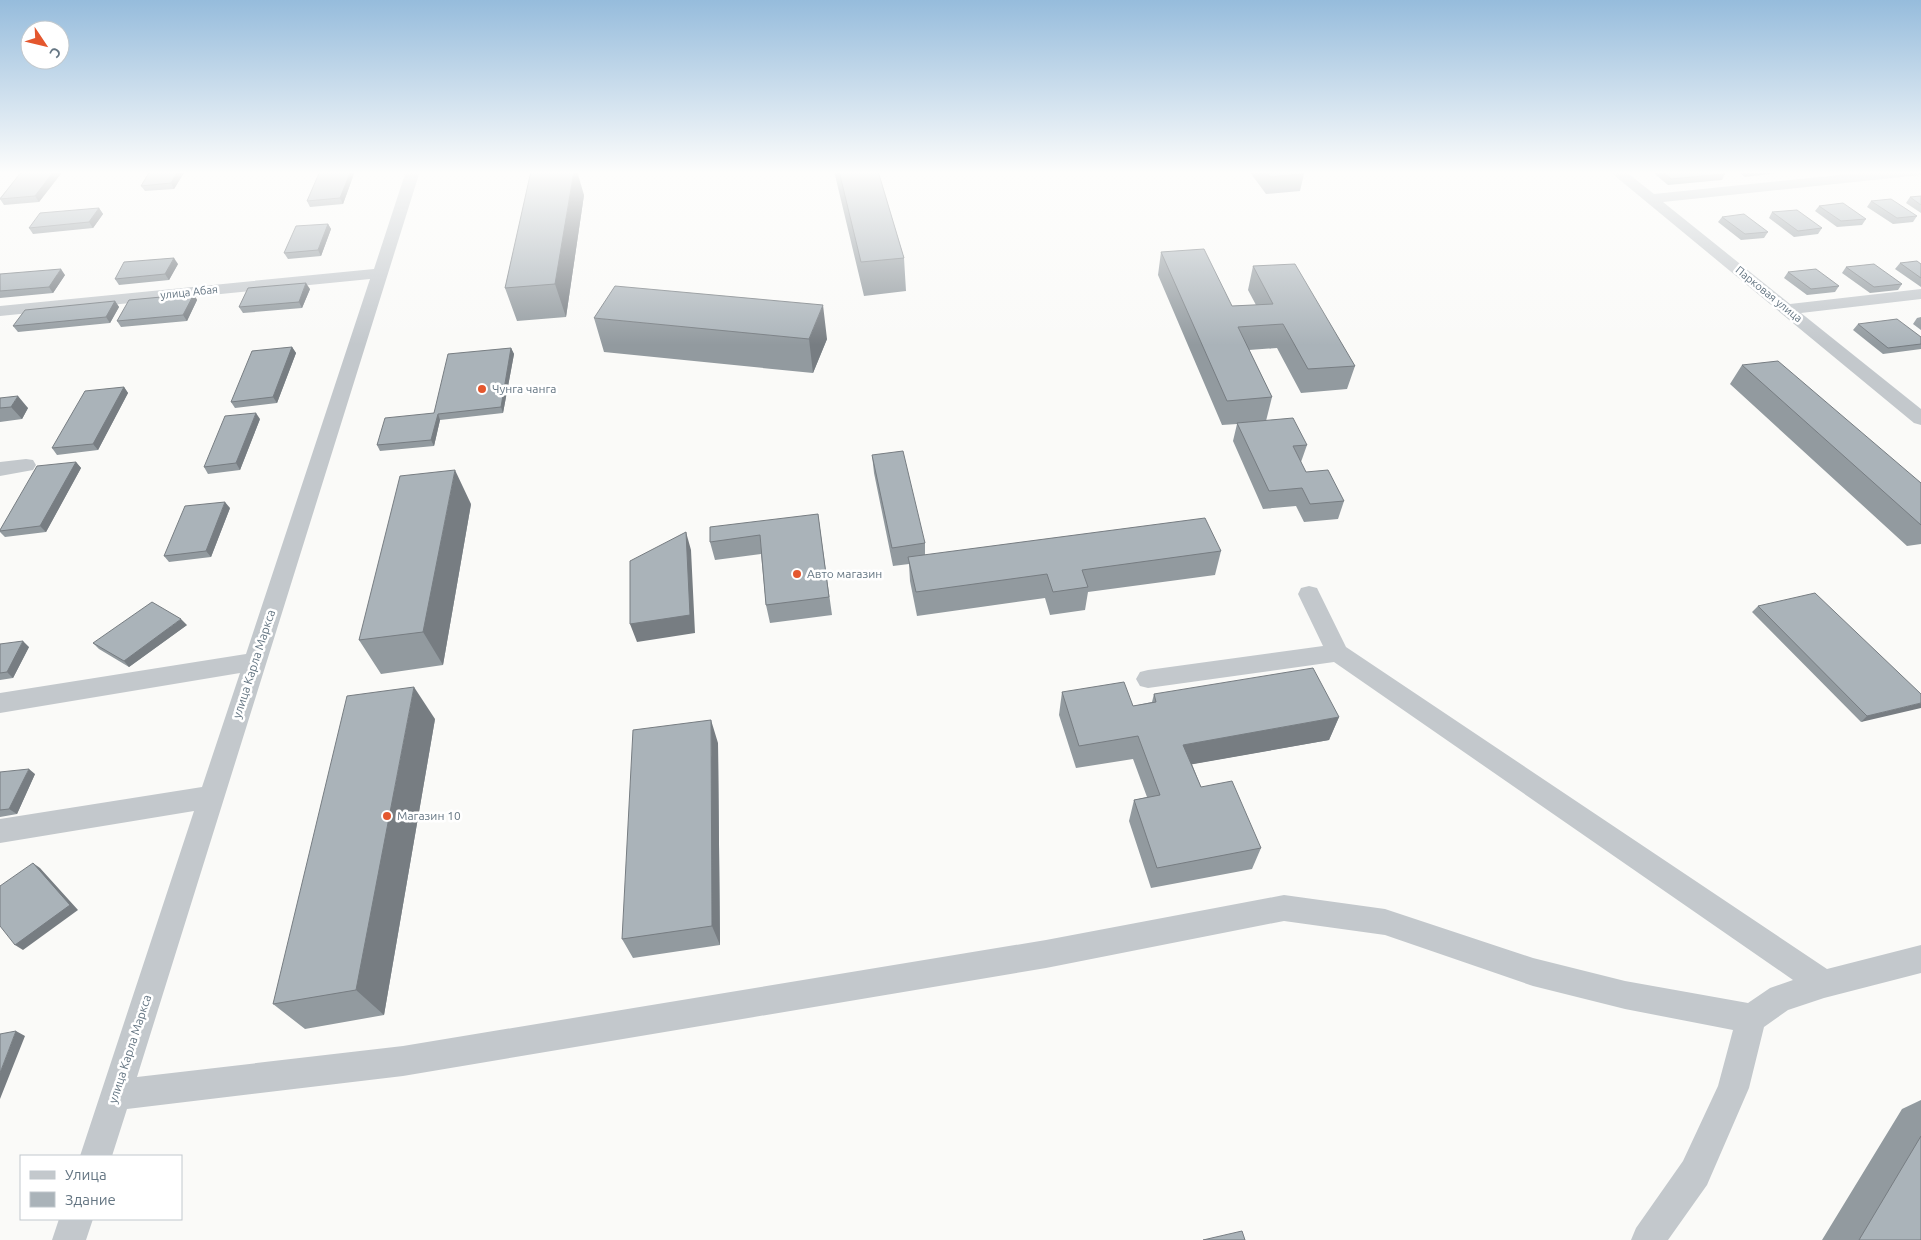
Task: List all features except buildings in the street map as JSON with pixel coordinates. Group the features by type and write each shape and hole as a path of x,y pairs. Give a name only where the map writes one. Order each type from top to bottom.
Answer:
{"street":[{"name":"улица Карла Маркса","path":"96,1155 393,229"},
{"name":"Парковая улица","path":"1688,229 1921,418"},
{"name":"улица Абая","path":"0,311 378,273"},
{"path":"1788,309 1921,294"},
{"path":"0,469 26,465"},
{"path":"1309,594 1338,653 1824,984"},
{"path":"1148,679 1338,653"},
{"path":"0,703 256,661"},
{"path":"0,831 212,797"},
{"path":"115,1095 403,1061 1046,954 1284,908 1385,922 1533,972 1625,995 1751,1018"},
{"path":"1648,1240 1695,1173 1733,1088 1751,1018 1780,998 1824,984 1921,959"},
{"path":"69,1240 76,1220"}],"place":[{"name":"Чунга чанга","path":"482,389"},
{"name":"Авто магазин","path":"797,574"},
{"name":"Магазин 10","path":"387,816"}]}
